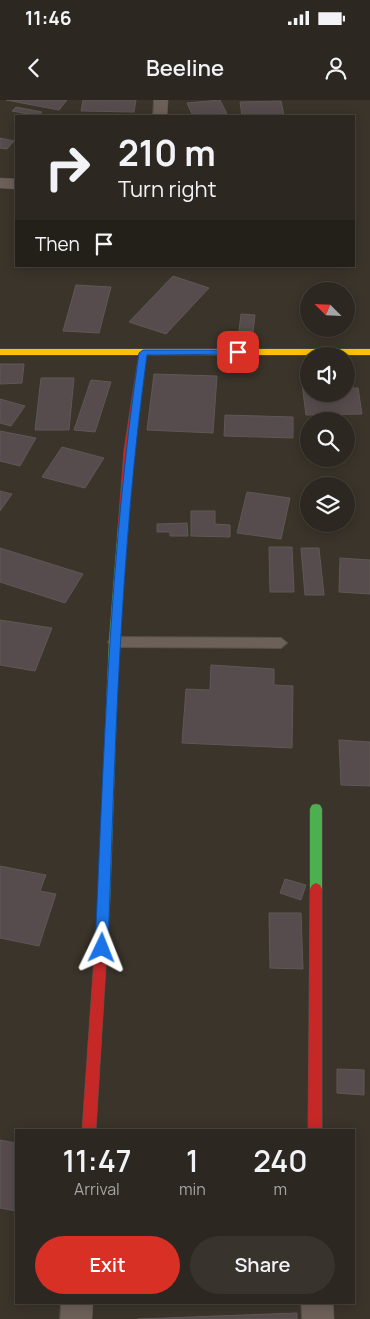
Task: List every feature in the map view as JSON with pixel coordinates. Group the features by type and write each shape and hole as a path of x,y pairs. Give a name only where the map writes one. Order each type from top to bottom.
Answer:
{"street":[{"path":"160,115 161,100"},
{"path":"0,183 15,184"},
{"path":"0,352 370,352"},
{"path":"89,1129 102,948 114,642 129,450 143,353"},
{"path":"315,1129 316,809"},
{"path":"76,1319 77,1304"},
{"path":"317,1304 318,1319"}],"lane":[{"path":"114,642 281,643"}],"building":[{"path":"6,100 67,100 59,110"},
{"path":"83,100 136,100 134,112 81,111"},
{"path":"220,100 227,114 193,115 187,103"},
{"path":"281,101 284,115 242,115 240,102"},
{"path":"16,107 42,112 39,115 33,115 12,111"},
{"path":"0,138 14,141 7,149 0,148"},
{"path":"173,276 209,288 166,334 129,322"},
{"path":"76,285 111,287 99,333 63,331"},
{"path":"241,314 255,315 253,332 239,331"},
{"path":"0,364 24,364 22,383 0,384"},
{"path":"154,374 217,376 213,433 147,430"},
{"path":"41,378 74,378 69,430 35,430"},
{"path":"91,380 111,382 95,432 74,430"},
{"path":"355,388 358,388 362,414 355,414 355,412 306,412 304,402 355,402"},
{"path":"0,399 25,406 11,426 0,423"},
{"path":"225,415 293,417 293,438 224,436"},
{"path":"0,431 36,438 20,466 0,461"},
{"path":"62,447 104,458 85,488 42,477"},
{"path":"0,491 12,494 0,511"},
{"path":"247,492 290,498 281,539 237,533"},
{"path":"191,511 215,511 215,524 230,525 230,537 191,536"},
{"path":"187,523 188,536 170,536 170,532 157,532 157,524"},
{"path":"269,547 292,547 294,592 270,592"},
{"path":"0,548 83,574 65,603 0,582"},
{"path":"301,548 319,548 324,595 305,595"},
{"path":"340,558 370,560 370,594 339,592"},
{"path":"0,620 52,628 35,671 0,665"},
{"path":"211,665 274,669 274,685 293,686 292,748 182,743 186,689 210,690"},
{"path":"339,740 370,742 370,786 341,785"},
{"path":"0,866 46,875 40,891 56,894 39,946 0,938"},
{"path":"285,879 306,885 301,900 280,893"},
{"path":"269,913 301,913 303,969 270,968"},
{"path":"337,1069 364,1070 364,1095 337,1093"},
{"path":"0,1140 15,1143 15,1211 0,1208"},
{"path":"297,1313 297,1319 138,1319"}],"traffic: fast":[{"path":"104,901 114,642 123,527"},
{"path":"316,809 316,889"}],"traffic: slow":[{"path":"0,352 370,352"}],"traffic: jam":[{"path":"123,527 129,450 143,353"},
{"path":"315,1129 316,889"},
{"path":"89,1129 104,901"}],"route":[{"path":"102,948 114,642 129,450 143,353 238,352"}]}
